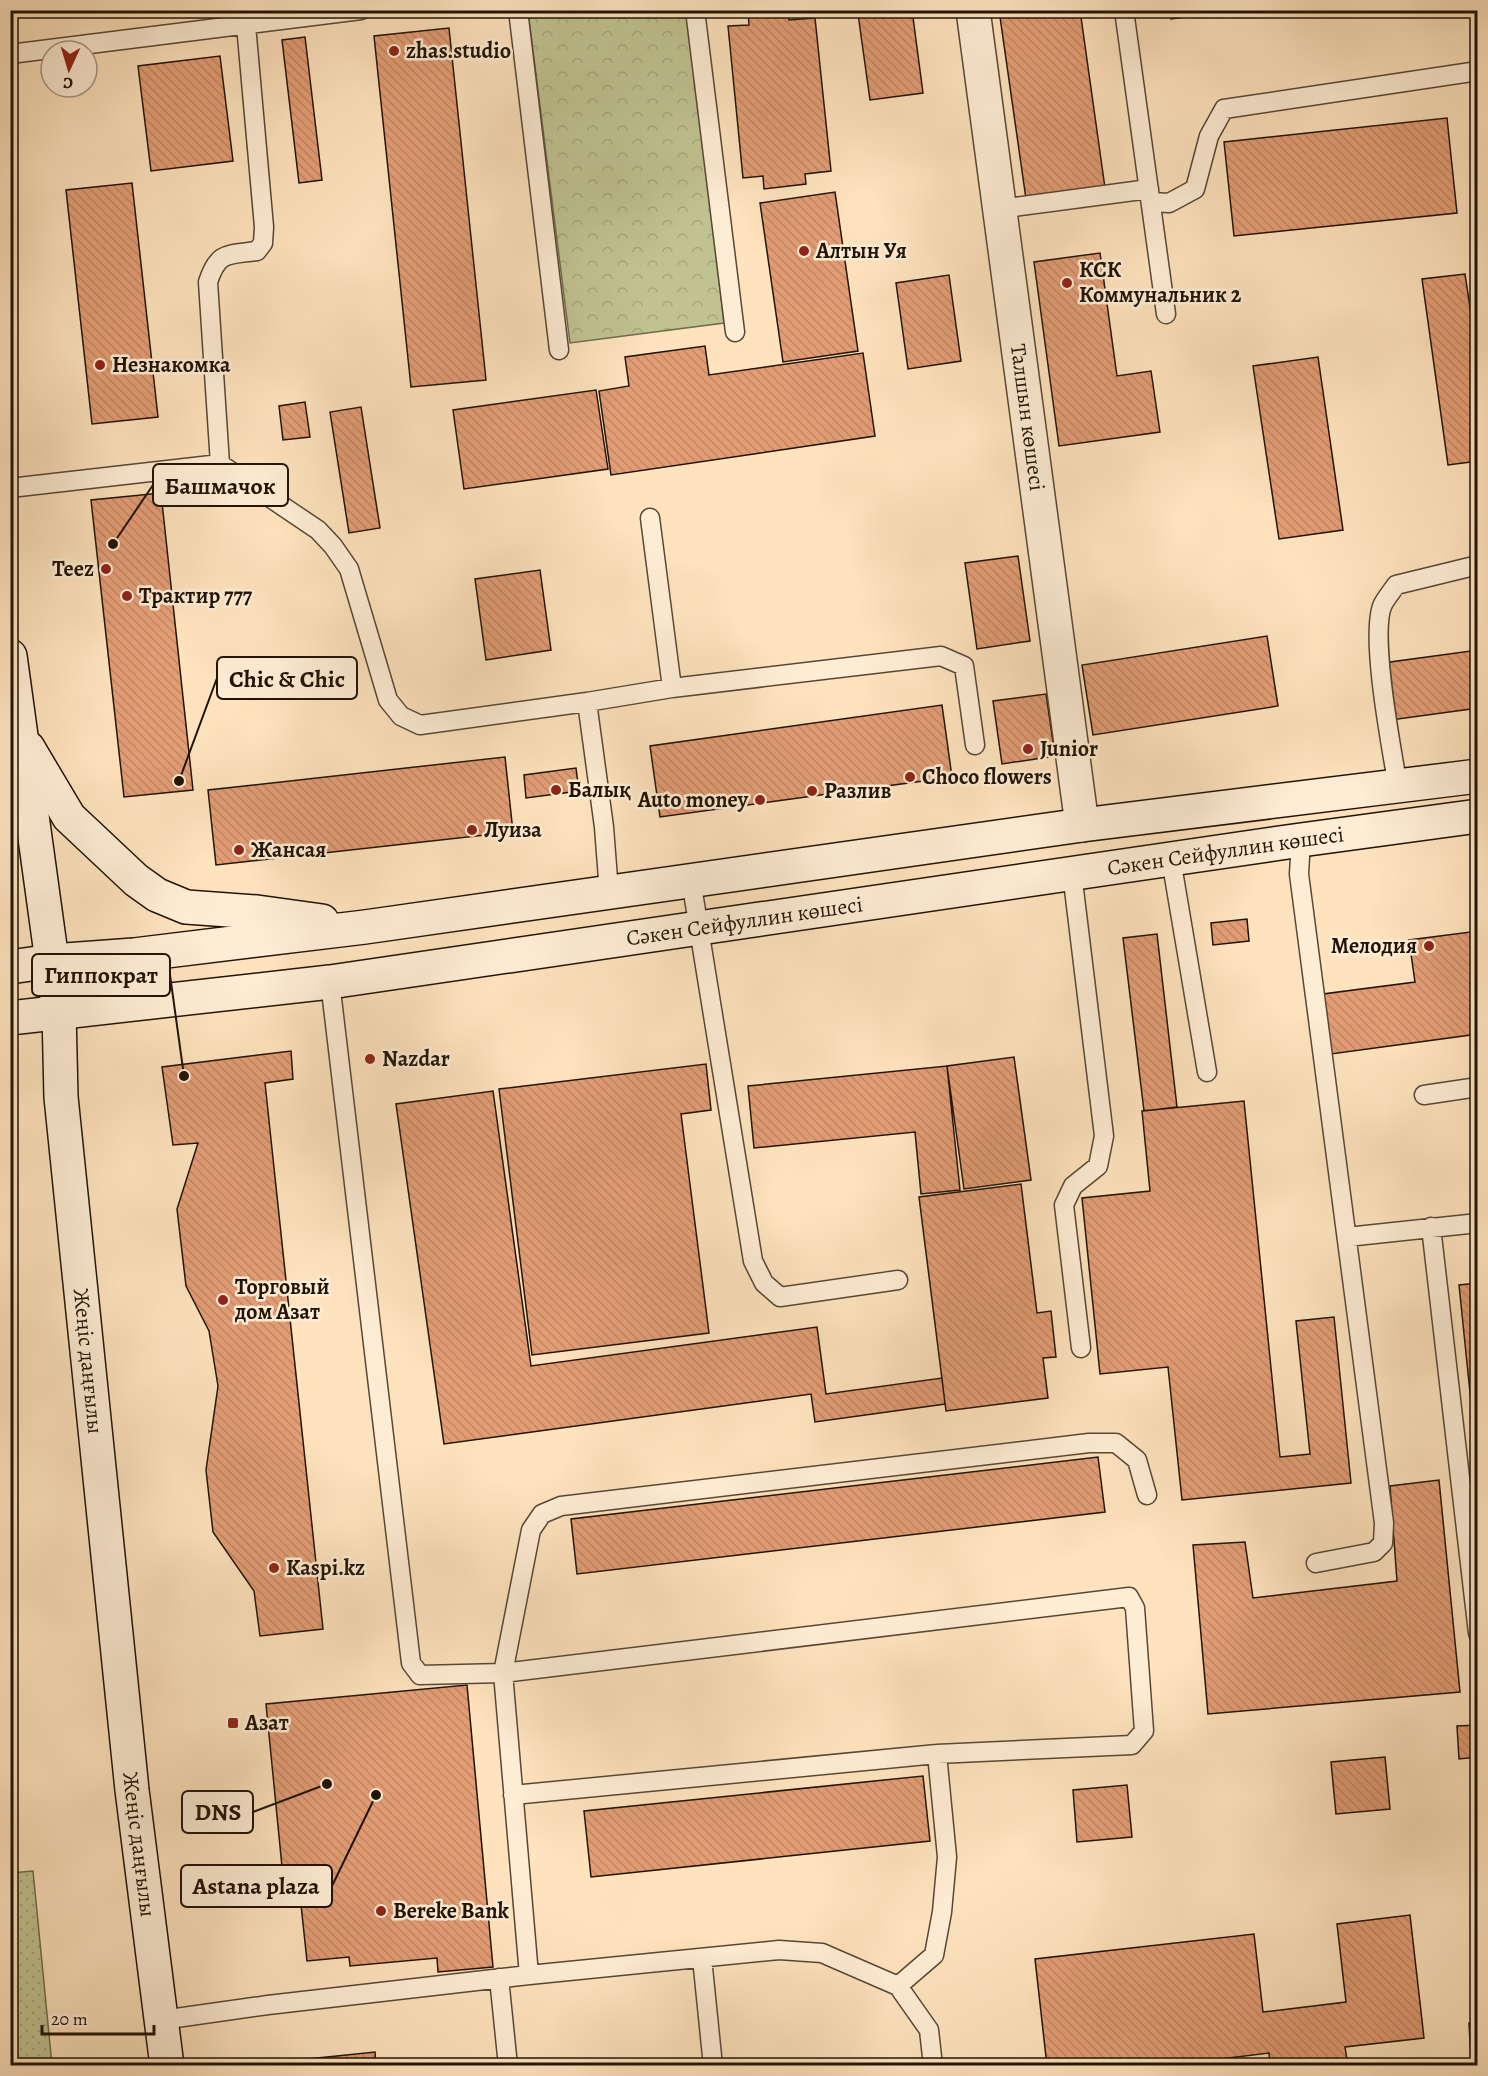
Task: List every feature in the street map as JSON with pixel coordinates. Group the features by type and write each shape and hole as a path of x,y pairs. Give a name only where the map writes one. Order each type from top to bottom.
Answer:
{"main road":[{"name":"Талшын көшесі","path":"973,10 1082,825"},
{"name":"Жеңіс даңғылы","path":"10,656 16,719 59,1012 64,1133 132,1790 167,2066"},
{"path":"16,719 69,817 136,880 157,896 186,908 257,912 365,927"},
{"name":"Сәкен Сейфуллин көшесі","path":"10,967 52,961 134,955 365,927 1082,825 1478,776"},
{"name":"Сәкен Сейфуллин көшесі","path":"10,1018 330,982 1478,816"}],"lane":[{"path":"10,54 361,10"},
{"path":"518,10 559,350"},
{"path":"695,10 735,332"},
{"path":"1124,10 1166,314"},
{"path":"220,464 208,282 213,266 225,256 257,251 263,243 264,227 246,25"},
{"path":"999,209 1150,196 1169,203 1195,189 1209,136 1224,109 1478,71"},
{"path":"10,488 220,464 318,530 350,569 388,700 401,716 420,725 672,688 941,656 964,666 975,745"},
{"path":"650,518 672,688"},
{"path":"1398,787 1379,649 1379,627 1383,605 1396,585 1478,565"},
{"path":"587,702 604,827 609,892"},
{"path":"1301,840 1299,874 1384,1523 1383,1543 1374,1552 1316,1563"},
{"path":"1171,859 1207,1072"},
{"path":"1072,873 1104,1136 1098,1166 1073,1186 1064,1205 1081,1348"},
{"path":"691,880 753,1261 764,1283 780,1297 898,1280"},
{"path":"330,982 411,1663 420,1675 502,1673 1129,1597 1135,1608 1144,1731 1132,1745 937,1754 513,1796"},
{"path":"1424,1095 1478,1087"},
{"path":"1347,1237 1478,1223"},
{"path":"1431,1227 1478,1634"},
{"path":"529,1975 502,1673 531,1530 542,1514 561,1506 1089,1443 1116,1443 1137,1460 1147,1495"},
{"path":"898,1986 934,1955 938,1934 947,1857 937,1754"},
{"path":"162,2020 499,1978 779,1950 822,1953 898,1986 929,2030 933,2066"},
{"path":"702,1958 713,2066"},
{"path":"499,1978 508,2066"}],"green space":[{"path":"528,11 688,11 724,323 570,343"},
{"path":"33,1871 52,2065 11,2065 11,1873"}],"building":[{"path":"44,10 105,10 45,17"},
{"path":"788,10 789,20 815,18 831,171 805,174 806,184 764,189 763,176 743,178 728,26 749,25 748,12"},
{"path":"885,10 912,10 923,93 870,100 858,14"},
{"path":"999,10 1080,10 1106,195 1027,206"},
{"path":"1170,10 1242,10 1171,19"},
{"path":"449,28 486,380 411,387 374,36"},
{"path":"305,37 322,180 299,183 282,40"},
{"path":"220,56 233,161 151,171 138,66"},
{"path":"1447,118 1457,213 1234,236 1224,142"},
{"path":"132,183 158,417 92,424 66,190"},
{"path":"835,192 858,351 783,362 760,203"},
{"path":"1100,253 1117,376 1151,371 1160,432 1059,446 1034,262"},
{"path":"1465,274 1478,361 1478,461 1448,465 1422,279"},
{"path":"949,275 961,361 908,369 896,283"},
{"path":"705,346 709,375 863,353 875,436 611,475 599,391 629,386 625,357"},
{"path":"1318,357 1343,530 1279,539 1253,366"},
{"path":"596,390 608,469 464,489 453,410"},
{"path":"305,402 310,437 283,440 279,406"},
{"path":"361,407 380,528 349,533 330,412"},
{"path":"161,493 193,790 124,797 91,500"},
{"path":"1018,556 1030,641 977,649 965,563"},
{"path":"540,570 551,650 486,660 475,579"},
{"path":"1267,636 1278,706 1093,735 1082,665"},
{"path":"1478,650 1478,708 1391,720 1383,663"},
{"path":"1046,694 1055,756 1002,764 993,701"},
{"path":"942,705 952,777 660,817 650,746"},
{"path":"505,757 513,832 216,865 208,790"},
{"path":"576,768 579,791 526,798 524,775"},
{"path":"1247,919 1249,941 1213,945 1211,923"},
{"path":"1478,931 1478,1034 1331,1054 1323,994 1415,982 1409,940"},
{"path":"1157,934 1177,1107 1144,1111 1123,938"},
{"path":"291,1051 293,1079 265,1083 323,1629 260,1636 254,1591 213,1532 206,1470 218,1386 209,1331 186,1286 177,1209 198,1143 173,1145 162,1067"},
{"path":"1014,1057 1031,1180 964,1189 947,1066"},
{"path":"706,1064 711,1110 681,1114 709,1333 532,1355 499,1089"},
{"path":"947,1066 960,1190 921,1194 915,1132 754,1148 748,1086"},
{"path":"493,1091 531,1366 817,1327 826,1394 942,1378 945,1404 815,1422 811,1394 444,1444 396,1104"},
{"path":"1244,1101 1280,1457 1310,1454 1296,1321 1334,1317 1351,1483 1182,1500 1168,1367 1100,1374 1082,1198 1150,1191 1142,1111"},
{"path":"1021,1184 1037,1313 1051,1311 1056,1357 1043,1358 1048,1398 946,1411 919,1197"},
{"path":"1478,1283 1478,1471 1459,1285"},
{"path":"1098,1457 1105,1512 577,1574 571,1519"},
{"path":"1439,1480 1460,1692 1208,1714 1193,1545 1245,1542 1253,1598 1397,1581 1390,1486"},
{"path":"467,1685 493,1967 438,1972 437,1958 350,1966 349,1957 307,1961 299,1886 284,1887 266,1704"},
{"path":"1478,1725 1478,1757 1459,1759 1457,1726"},
{"path":"1385,1757 1390,1809 1336,1814 1331,1762"},
{"path":"923,1776 930,1841 591,1877 584,1811"},
{"path":"1127,1785 1132,1837 1077,1842 1073,1790"},
{"path":"1410,1915 1424,2038 1345,2047 1348,2066 1270,2066 1269,2053 1188,2063 1189,2066 1047,2066 1035,1959 1254,1934 1263,2012 1346,2002 1337,1924"},
{"path":"1478,2021 1478,2059 1471,2060 1469,2023"},
{"path":"375,2052 376,2066 309,2066 308,2059"}],"place":[{"name":"zhas.studio","path":"394,51"},
{"name":"Алтын Уя","path":"804,251"},
{"name":"КСК Коммунальник 2","path":"1067,283"},
{"name":"Незнакомка","path":"100,365"},
{"name":"Башмачок","path":"113,544"},
{"name":"Teez","path":"106,569"},
{"name":"Трактир 777","path":"127,596"},
{"name":"Junior","path":"1028,749"},
{"name":"Choco flowers","path":"910,777"},
{"name":"Chic & Chic","path":"179,781"},
{"name":"Балық","path":"556,790"},
{"name":"Разлив","path":"812,791"},
{"name":"Auto money","path":"760,800"},
{"name":"Луиза","path":"472,830"},
{"name":"Жансая","path":"239,850"},
{"name":"Мелодия","path":"1429,946"},
{"name":"Nazdar","path":"370,1059"},
{"name":"Гиппократ","path":"184,1076"},
{"name":"Торговый дом Азат","path":"223,1300"},
{"name":"Kaspi.kz","path":"274,1568"},
{"name":"Азат","path":"233,1723"},
{"name":"DNS","path":"327,1784"},
{"name":"Astana plaza","path":"376,1795"},
{"name":"Bereke Bank","path":"381,1911"}]}
